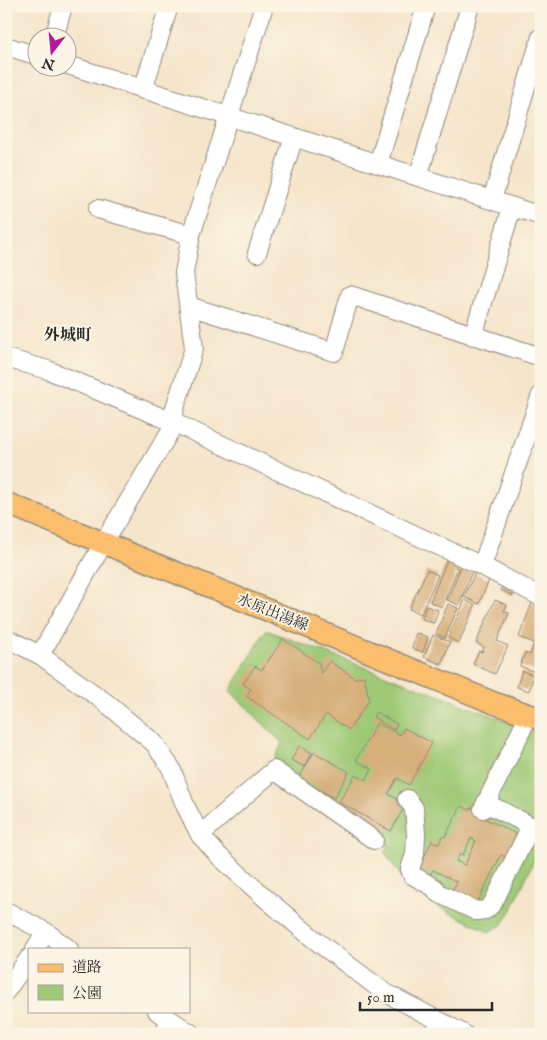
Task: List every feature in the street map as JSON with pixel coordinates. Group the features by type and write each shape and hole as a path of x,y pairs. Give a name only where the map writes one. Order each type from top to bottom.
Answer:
{"main road":[{"name":"水原出湯線","path":"6,503 476,695 535,717"}],"street":[{"path":"57,28 63,6"},
{"path":"143,90 170,6"},
{"path":"40,655 104,542 175,423 174,411 194,348 184,273 191,235 264,6"},
{"path":"378,164 426,6"},
{"path":"418,176 470,6"},
{"path":"492,200 541,37"},
{"path":"6,46 28,53"},
{"path":"78,68 541,216"},
{"path":"257,253 294,137"},
{"path":"474,336 512,206"},
{"path":"98,209 191,235"},
{"path":"189,306 334,352 350,295 541,357"},
{"path":"6,358 48,370 175,423 482,566 541,597"},
{"path":"482,566 541,395"},
{"path":"6,638 40,655 105,702 154,743 171,768 185,805 200,835 264,897 315,940 384,992 464,1034"},
{"path":"407,799 414,808 416,834 415,854 410,869 412,875 435,888 438,893 476,911 486,910 493,903 531,826 484,806 535,717"},
{"path":"200,835 274,770 374,840"},
{"path":"6,911 46,932 68,948"},
{"path":"36,948 46,932"},
{"path":"6,991 28,959"},
{"path":"158,1012 167,1028 192,1034"}],"green space":[{"path":"266,630 541,734 541,845 511,911 503,924 489,932 437,906 406,884 385,853 389,845 273,763 282,743 230,691"}],"building":[{"path":"448,557 457,561 455,567 458,568 442,607 430,602"},
{"path":"461,567 469,570 470,568 473,569 459,605 447,600"},
{"path":"427,570 438,575 421,614 409,609"},
{"path":"475,573 489,580 479,604 464,597"},
{"path":"503,584 515,589 513,596 501,590"},
{"path":"465,600 475,605 459,643 448,638"},
{"path":"495,600 507,605 504,611 509,613 497,641 508,646 495,674 473,664 479,651 482,652 484,647 476,643"},
{"path":"532,603 541,606 541,666 538,673 520,666 525,653 530,655 534,643 519,637"},
{"path":"448,604 458,608 445,638 436,634"},
{"path":"426,606 438,610 434,623 422,619"},
{"path":"416,633 428,637 423,652 412,648"},
{"path":"433,635 450,642 441,664 424,657"},
{"path":"283,639 319,663 321,674 329,661 355,678 364,676 369,700 349,730 326,714 310,739 246,696 251,689 243,684 255,666 262,670"},
{"path":"522,671 534,675 529,691 517,687"},
{"path":"376,712 397,724 394,730 373,717"},
{"path":"377,723 400,735 404,728 432,743 409,785 397,778 388,794 406,804 391,831 339,802 355,775 366,780 372,769 356,760"},
{"path":"299,746 312,753 305,767 291,760"},
{"path":"314,752 349,772 334,798 299,778"},
{"path":"461,806 470,810 471,807 484,814 482,817 518,835 507,858 501,855 477,903 452,891 457,882 433,870 430,875 418,869 432,841 439,844 442,836 445,837","holes":["471,838 476,841 465,865 456,861 460,854 463,855"]}],"district":[{"name":"外城町","path":"68,334"}]}
